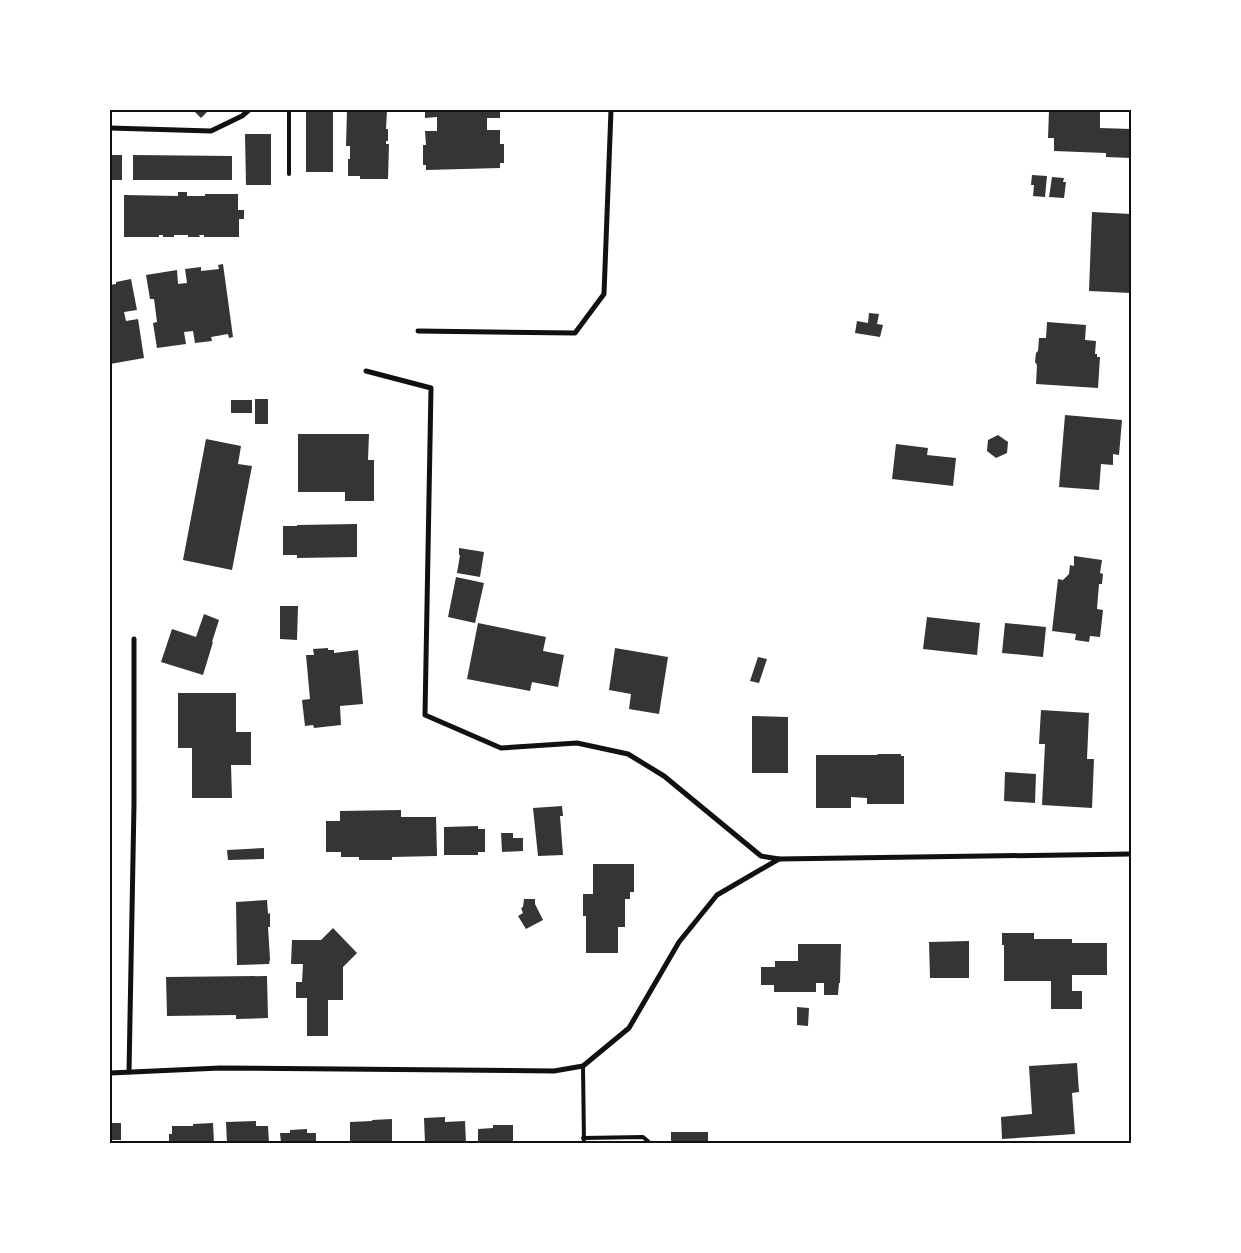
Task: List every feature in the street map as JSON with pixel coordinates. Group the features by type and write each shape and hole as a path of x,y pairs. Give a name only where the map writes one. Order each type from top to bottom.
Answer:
{"street":[{"path":"110,128 211,131 242,116 249,110"},
{"path":"418,331 575,333 604,294 611,110"},
{"path":"366,370 431,388 425,715 501,748 576,743 628,754 664,776 761,856 779,859 1131,854"},
{"path":"129,1072 134,804 134,639"},
{"path":"110,1073 220,1068 554,1070 583,1066 629,1028 679,942 717,895 779,859"}],"lane":[{"path":"289,174 290,110"},
{"path":"583,1066 584,1143"},
{"path":"584,1138 643,1137 650,1143"}],"building":[{"path":"193,110 209,110 201,118"},
{"path":"306,110 333,110 333,172 306,172"},
{"path":"347,110 387,110 386,129 388,129 388,141 386,141 386,144 389,144 388,179 360,179 360,176 348,176 350,146 346,146"},
{"path":"425,110 500,110 500,118 487,118 487,130 500,130 500,144 504,144 504,163 500,163 500,168 426,170 426,165 423,165 423,145 426,145 425,131 437,131 437,117 425,118"},
{"path":"1049,110 1100,110 1100,128 1131,129 1131,158 1106,157 1106,153 1054,151 1054,138 1048,138"},
{"path":"245,134 271,134 271,185 246,185"},
{"path":"110,155 122,155 122,180 110,180"},
{"path":"133,155 232,156 232,180 133,180"},
{"path":"1032,175 1047,176 1045,197 1033,196 1034,185 1031,185"},
{"path":"1052,177 1064,178 1063,182 1066,182 1064,198 1049,197"},
{"path":"178,192 187,192 187,196 238,194 238,210 244,210 244,219 239,219 239,237 204,237 204,235 199,235 200,237 188,237 188,235 174,235 174,237 163,237 163,235 159,235 159,237 124,237 124,195 178,196"},
{"path":"1092,212 1131,214 1131,293 1089,291"},
{"path":"223,264 233,337 229,338 228,334 211,337 212,341 195,343 193,331 184,332 186,344 157,348 153,323 157,322 154,299 150,299 146,275 177,270 178,284 187,283 185,269 201,267 201,271 219,269 218,265"},
{"path":"131,279 137,310 124,312 126,321 138,319 144,358 110,364 110,285"},
{"path":"869,313 879,314 877,324 883,325 880,337 855,333 857,321 868,323"},
{"path":"1047,322 1086,325 1085,340 1096,341 1095,354 1097,354 1097,357 1100,357 1098,388 1036,384 1036,353 1038,351 1039,338 1046,338"},
{"path":"255,399 268,399 268,424 255,424"},
{"path":"231,400 252,400 252,413 231,413"},
{"path":"1065,415 1122,420 1119,455 1113,454 1113,465 1101,464 1099,490 1059,487"},
{"path":"298,434 369,434 368,460 374,460 374,501 345,501 345,492 298,492"},
{"path":"998,435 1008,442 1007,453 996,458 987,451 988,440"},
{"path":"206,439 241,446 238,464 252,466 232,570 183,560"},
{"path":"896,444 928,448 927,455 956,458 953,486 892,479"},
{"path":"357,524 357,557 297,558 297,555 283,555 283,526"},
{"path":"459,548 484,552 480,577 457,573 460,555"},
{"path":"1074,556 1102,560 1100,573 1103,574 1102,584 1099,584 1097,609 1103,610 1100,637 1090,636 1089,642 1075,640 1076,634 1052,631 1058,579 1063,580 1069,574 1070,565 1074,566"},
{"path":"456,577 484,583 475,623 448,617"},
{"path":"280,606 298,606 297,640 280,639"},
{"path":"204,614 219,620 203,675 161,662 172,629 196,637"},
{"path":"927,617 980,623 977,655 923,649"},
{"path":"478,623 546,637 543,651 564,655 558,687 532,682 530,691 467,679"},
{"path":"1005,623 1046,627 1043,657 1002,653"},
{"path":"328,648 328,650 334,650 334,653 358,650 363,704 340,706 341,725 314,728 313,725 305,726 302,700 310,699 306,655 314,655 313,649"},
{"path":"615,648 668,657 659,714 629,709 631,694 609,690"},
{"path":"758,657 767,659 759,683 750,681"},
{"path":"178,693 236,693 236,732 251,732 251,765 231,765 232,798 192,798 192,748 178,748"},
{"path":"1041,710 1089,713 1087,759 1094,759 1092,808 1042,805 1045,744 1039,744"},
{"path":"752,716 788,717 788,773 752,773"},
{"path":"901,754 901,756 904,756 904,804 867,804 867,798 851,797 851,808 816,808 816,755"},
{"path":"1005,772 1036,774 1035,803 1004,801"},
{"path":"562,806 563,816 560,816 563,855 538,856 533,808"},
{"path":"401,810 401,817 436,817 437,856 392,857 392,860 359,860 359,857 341,857 341,852 326,852 326,821 340,821 340,811"},
{"path":"478,826 478,829 485,829 485,852 478,852 478,855 444,855 444,827"},
{"path":"501,833 513,833 513,838 523,838 523,851 502,852"},
{"path":"264,848 264,859 228,860 227,850"},
{"path":"593,864 634,864 634,892 630,892 630,899 625,899 625,927 618,927 618,953 586,953 586,916 583,916 583,894 593,894"},
{"path":"524,899 535,899 535,904 543,920 526,929 518,916 523,913 521,908 523,907"},
{"path":"267,900 268,914 270,913 270,927 268,927 269,964 237,965 236,902"},
{"path":"333,928 357,953 343,967 343,1000 328,1000 328,1036 307,1036 307,998 296,998 296,982 302,982 303,964 291,964 292,940 321,940"},
{"path":"1002,933 1034,933 1034,939 1072,939 1072,943 1107,943 1107,975 1072,975 1072,991 1082,991 1082,1009 1051,1009 1051,981 1004,981"},
{"path":"969,941 969,978 930,978 929,942"},
{"path":"798,944 841,944 838,995 824,995 824,983 816,983 816,992 774,992 774,985 761,985 761,967 775,967 775,961 798,961"},
{"path":"267,976 268,1018 236,1019 236,1015 167,1016 166,977"},
{"path":"797,1007 809,1008 808,1026 797,1025"},
{"path":"1077,1063 1079,1092 1072,1093 1075,1134 1002,1139 1001,1117 1032,1114 1029,1066"},
{"path":"445,1117 445,1122 465,1121 466,1143 425,1143 424,1118"},
{"path":"392,1119 392,1143 350,1143 350,1122"},
{"path":"256,1121 256,1126 268,1126 269,1143 227,1143 226,1122"},
{"path":"110,1123 121,1123 121,1140 110,1140"},
{"path":"213,1123 214,1143 169,1143 169,1134 172,1134 172,1126 193,1126 193,1124"},
{"path":"493,1125 513,1125 513,1143 478,1143 478,1129 493,1128"},
{"path":"307,1129 307,1133 316,1133 316,1143 281,1143 280,1133 290,1133 290,1130"},
{"path":"671,1132 708,1132 708,1143 671,1143"}]}
